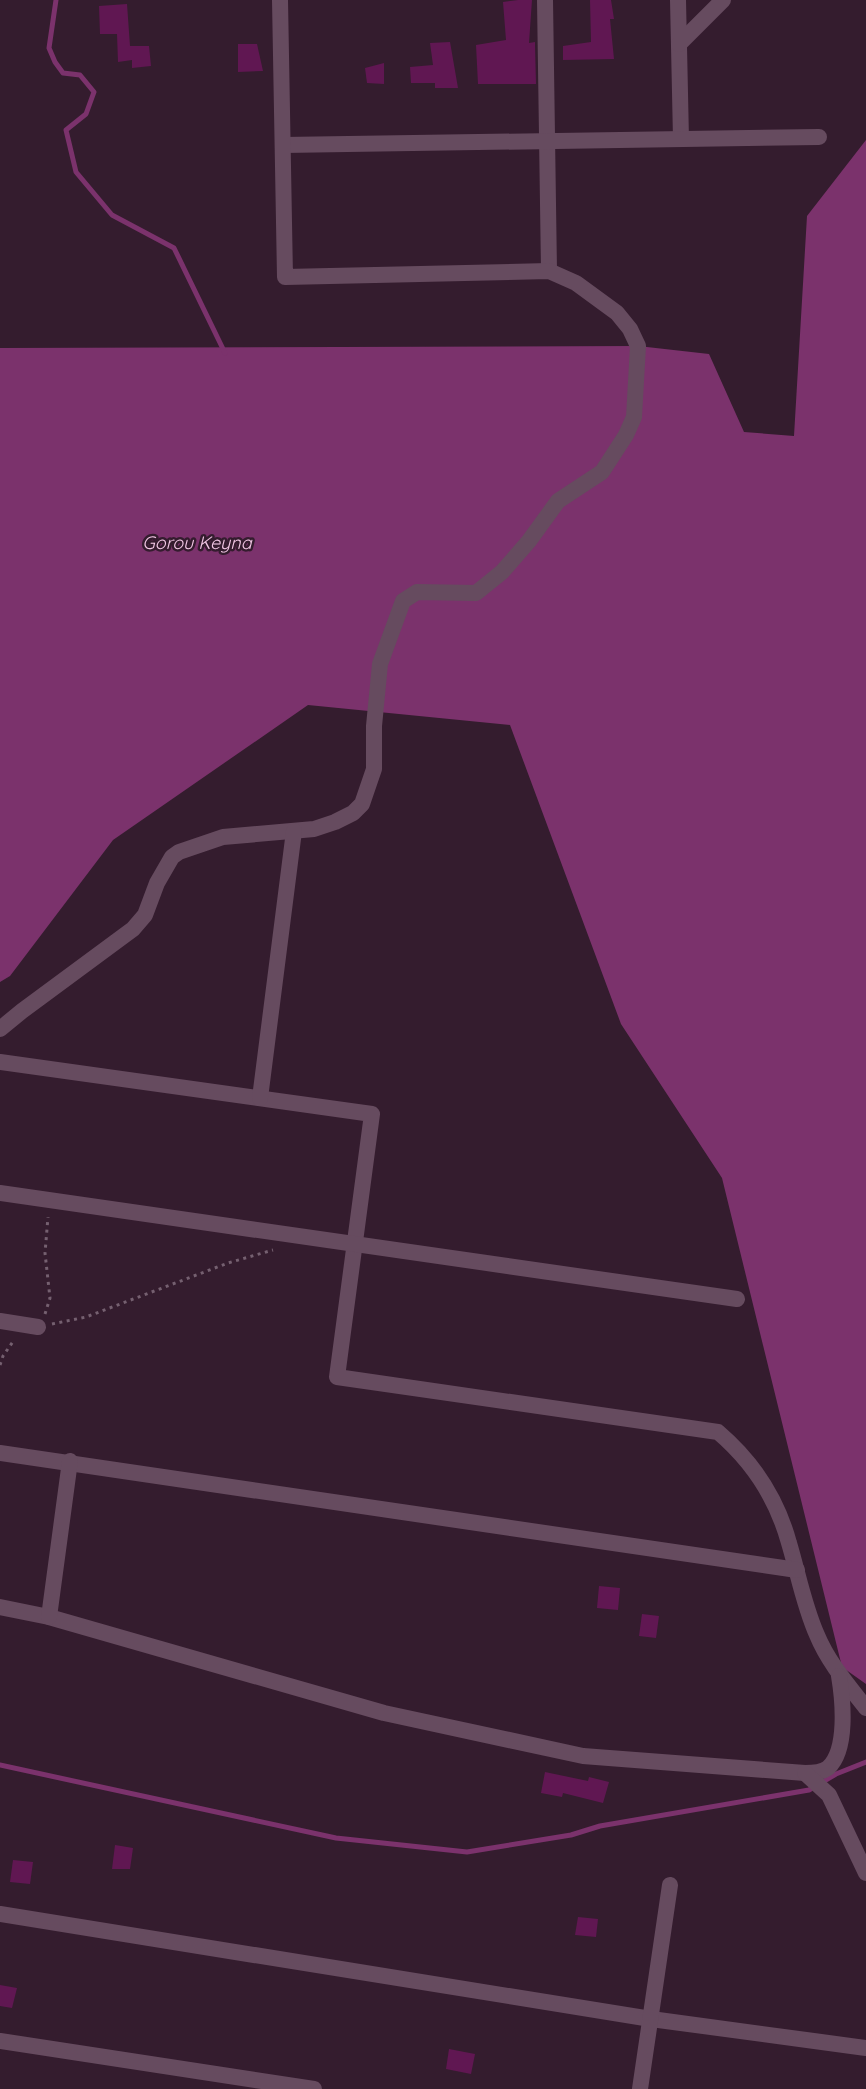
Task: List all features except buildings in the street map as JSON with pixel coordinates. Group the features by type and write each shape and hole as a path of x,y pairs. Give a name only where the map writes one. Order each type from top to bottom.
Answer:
{"street":[{"path":"0,1029 133,929 145,915 157,883 172,857 179,852 223,837 314,829 353,813 362,804 374,769 374,726 380,664 403,601 417,592 476,593 502,572 529,541 558,501 602,472 626,435 634,417 638,346 630,329 617,313 576,283 549,271 285,277 280,0"},
{"path":"545,0 549,271"},
{"path":"678,0 681,139"},
{"path":"679,44 723,0"},
{"path":"283,145 819,137"},
{"path":"260,1098 294,831"},
{"path":"0,1062 372,1114 338,1377 718,1432 737,1448 758,1475 769,1495 788,1539 817,1637 839,1673 866,1708"},
{"path":"0,1193 737,1299"},
{"path":"0,1321 38,1327"},
{"path":"0,1452 797,1570"},
{"path":"49,1617 70,1461"},
{"path":"0,1607 49,1617 384,1713 571,1754 805,1773 819,1772 828,1768 840,1744 843,1709 839,1673"},
{"path":"805,1773 829,1795 866,1873"},
{"path":"640,2089 670,1885"},
{"path":"0,1914 651,2019 866,2048"},
{"path":"0,2041 314,2089"}],"path":[{"path":"38,1327 49,1306 50,1298 45,1253 49,1200"},
{"path":"0,1365 3,1356 18,1335 38,1327 86,1317 228,1263 282,1248"}],"water":[{"name":"Gorou Keyna","path":"866,140 866,1684 842,1667 722,1178 621,1024 510,725 308,705 113,840 10,976 0,982 0,348 638,346 709,354 744,432 794,436 807,216"}],"waterway":[{"path":"56,0 49,48 63,73 80,75 94,92 86,114 66,130 76,172 112,215 174,248 225,353"},
{"path":"0,1765 336,1838 467,1852 571,1835 600,1826 809,1790 836,1774 866,1762"}]}
